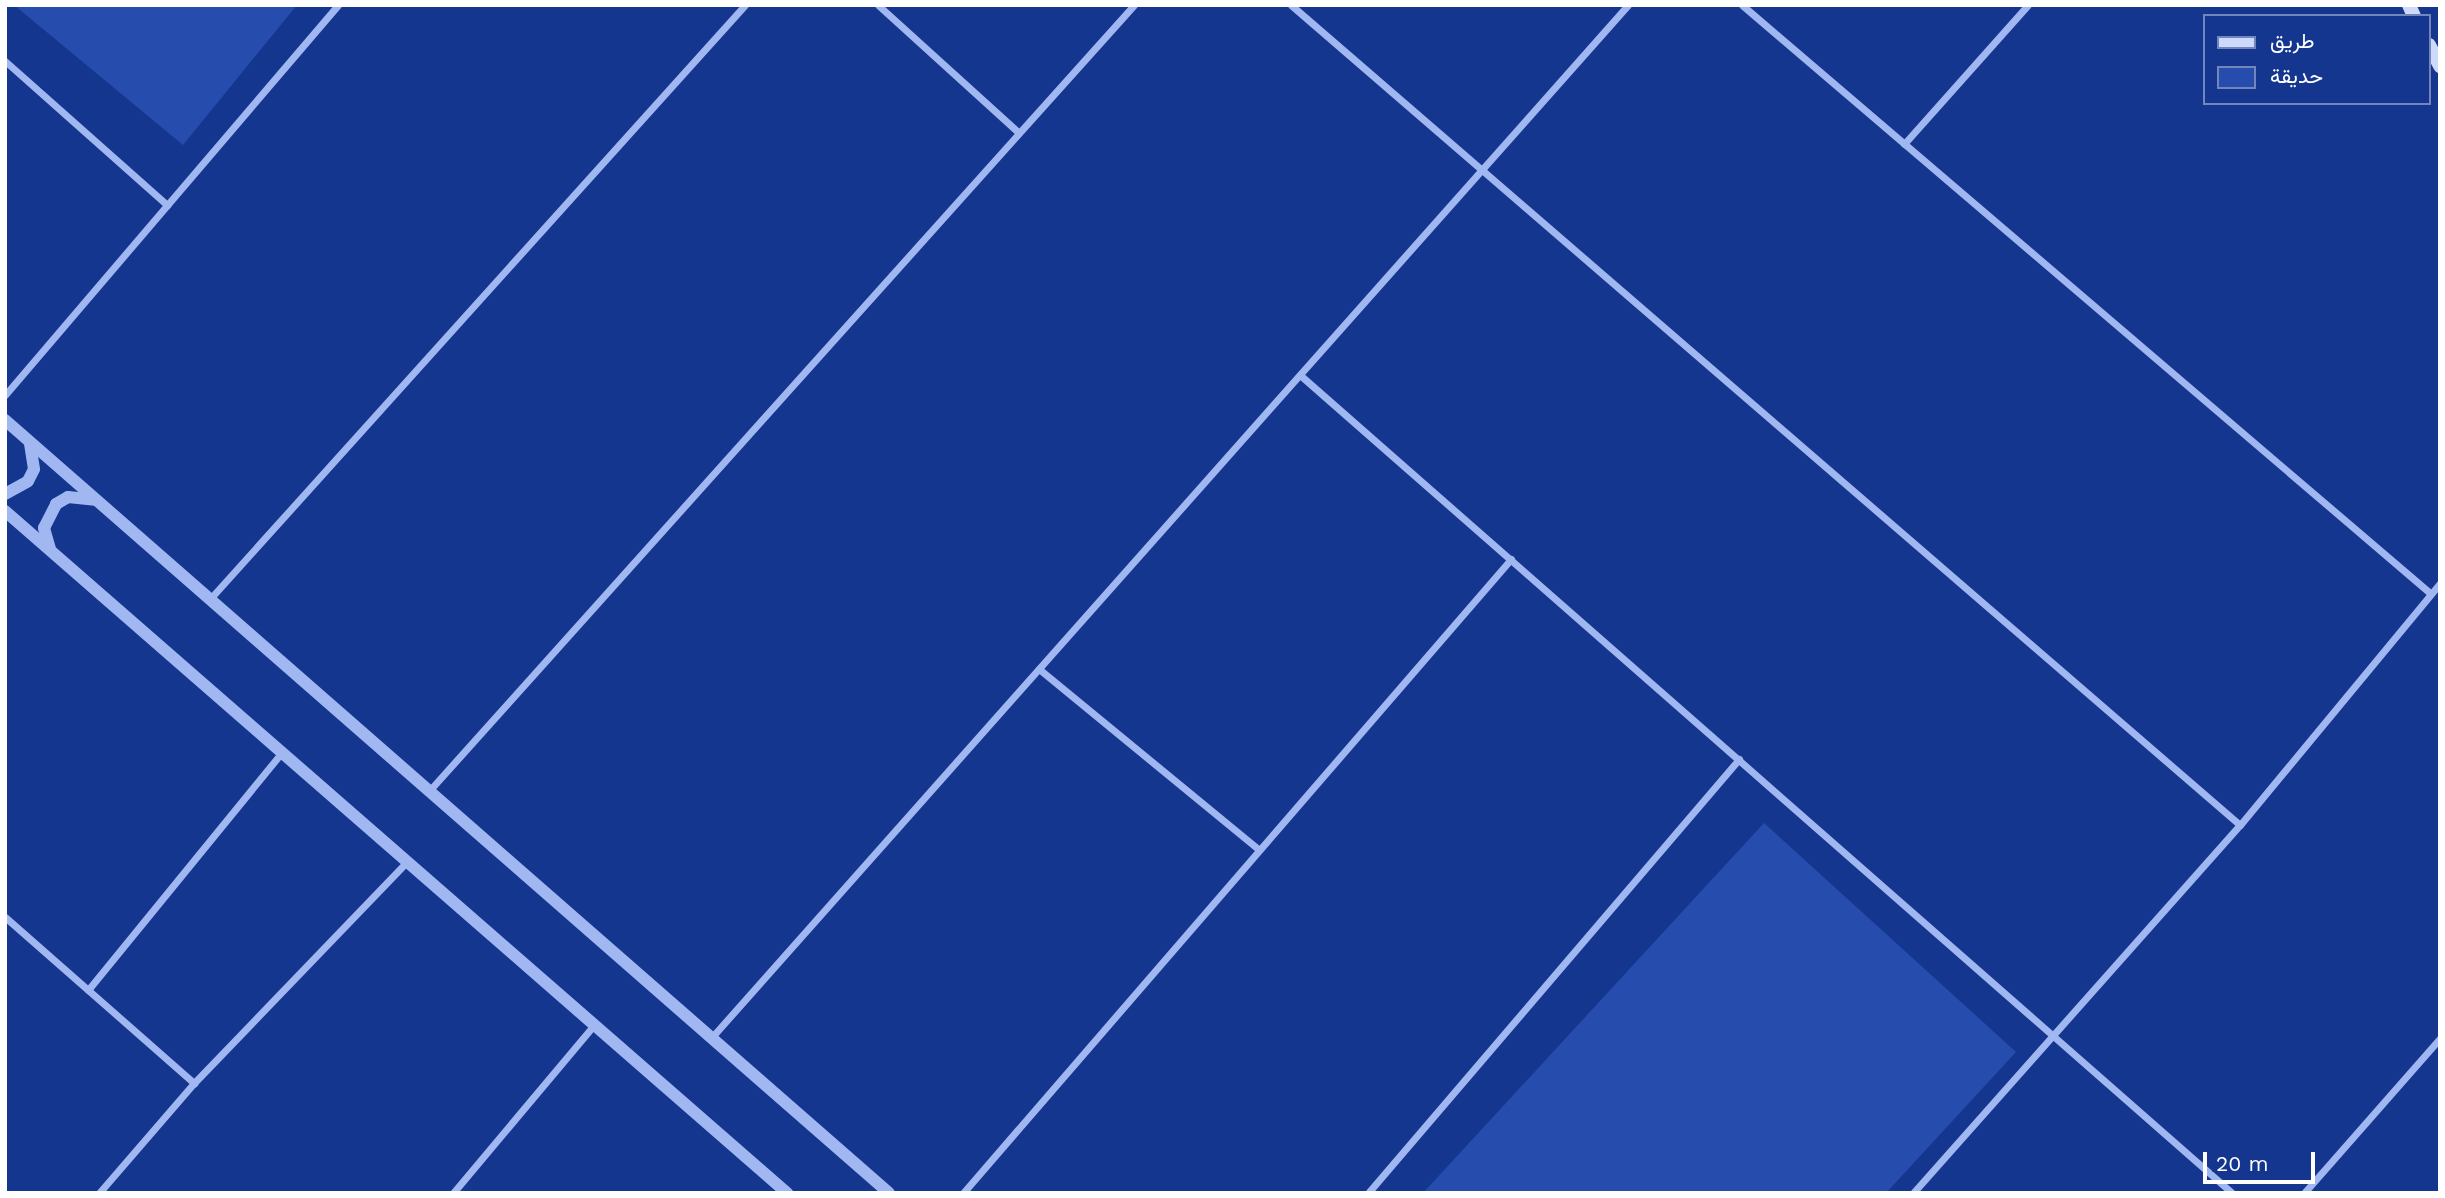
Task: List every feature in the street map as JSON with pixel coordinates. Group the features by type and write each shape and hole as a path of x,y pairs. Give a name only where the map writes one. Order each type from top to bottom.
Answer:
{"main road":[{"path":"2434,50 2440,66"}],"street":[{"path":"5,394 338,5"},
{"path":"209,600 745,5"},
{"path":"878,5 1017,131"},
{"path":"428,792 1017,131 1134,5"},
{"path":"1291,5 2240,825"},
{"path":"712,1037 1628,5"},
{"path":"1742,5 2430,593"},
{"path":"1904,144 2028,5"},
{"path":"5,61 167,205"},
{"path":"1300,375 2232,1193"},
{"path":"5,420 889,1193"},
{"path":"5,494 28,481 34,454 29,442"},
{"path":"53,554 44,528 56,504 68,498 95,500"},
{"path":"5,511 787,1193"},
{"path":"963,1193 1511,559"},
{"path":"1913,1193 2240,825 2440,583"},
{"path":"1040,669 1258,849"},
{"path":"88,990 281,753"},
{"path":"1368,1193 1739,759"},
{"path":"99,1193 194,1083 407,862"},
{"path":"5,917 194,1083"},
{"path":"453,1193 594,1025"},
{"path":"2304,1193 2440,1038"}],"green space":[{"path":"14,5 297,5 183,145"},
{"path":"1764,823 2016,1052 1886,1193 1423,1193"}]}
